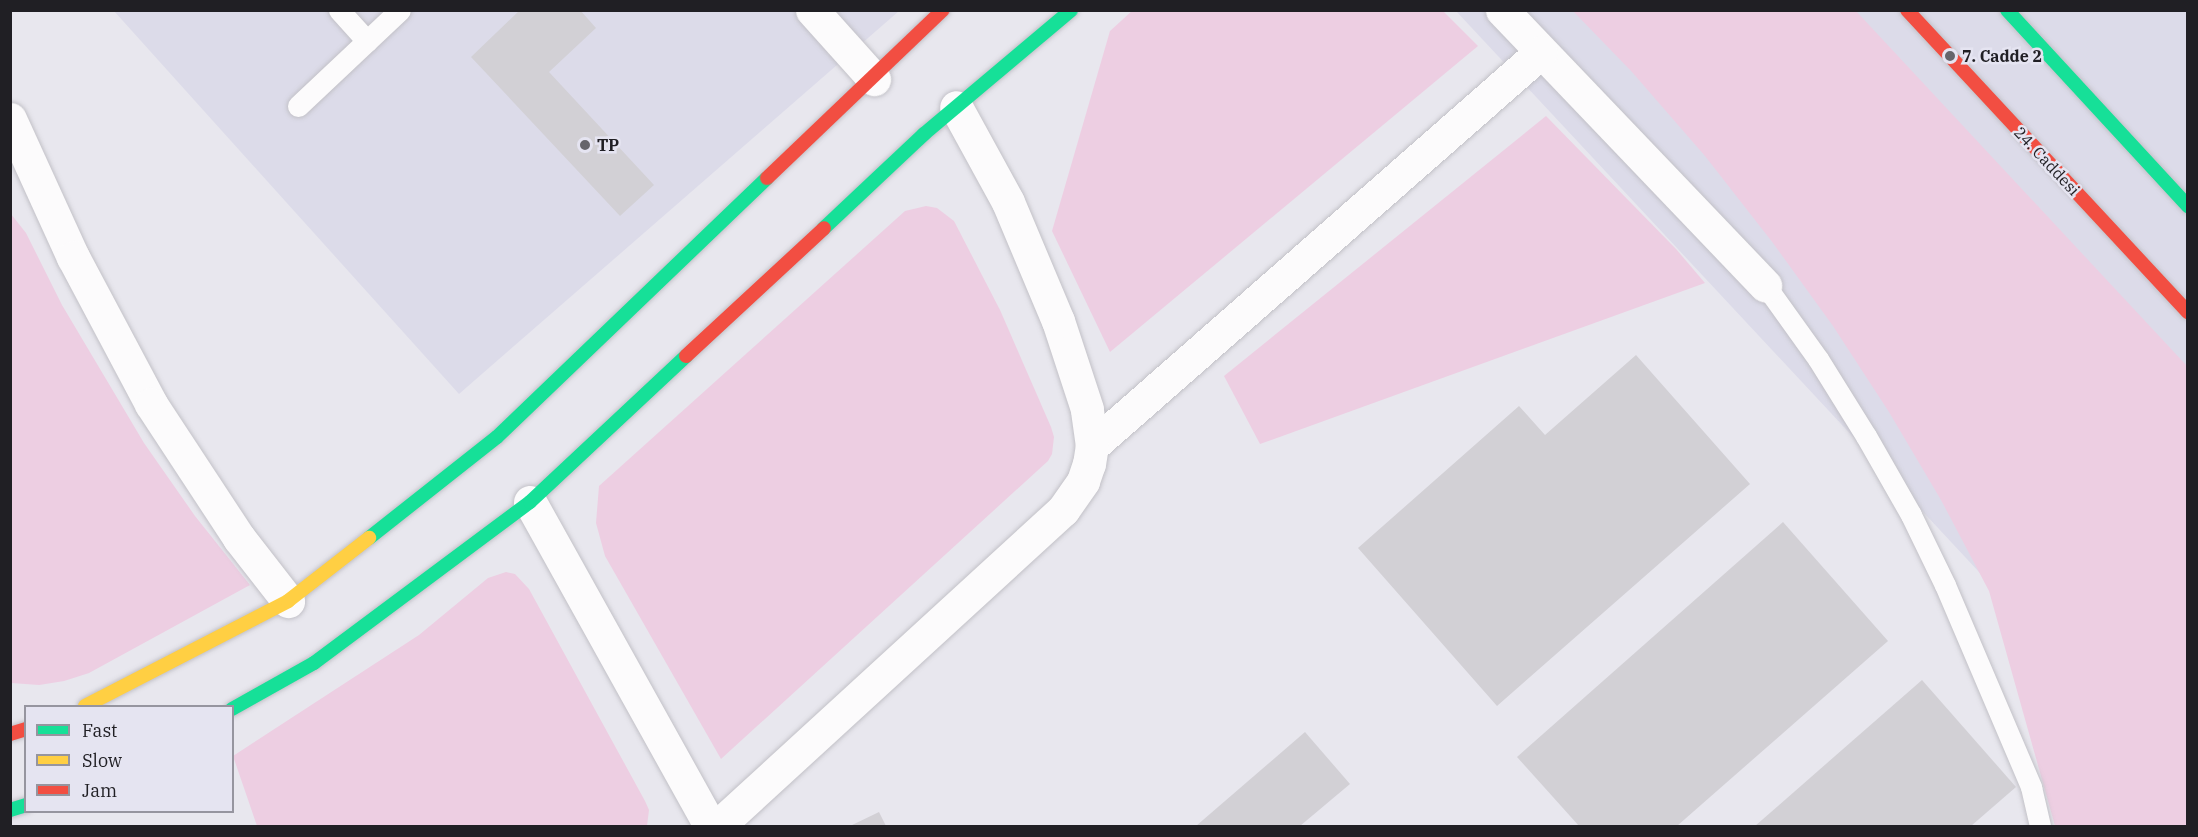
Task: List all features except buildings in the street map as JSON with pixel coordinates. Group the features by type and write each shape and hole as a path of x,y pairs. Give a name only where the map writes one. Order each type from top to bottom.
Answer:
{"street":[{"path":"812,10 874,79"},
{"path":"88,705 288,602 497,437 944,10"},
{"path":"234,708 314,663 530,502 956,107 1071,10"},
{"path":"1502,10 1765,285"},
{"name":"24. Caddesi","path":"1907,10 2187,312"},
{"path":"2007,10 2187,206"},
{"path":"1092,446 1541,52"},
{"path":"718,826 1063,510 1083,481 1092,446 1088,409 1030,252 1008,202 956,107"},
{"path":"10,119 73,257 151,404 233,528 288,602"},
{"path":"530,502 710,826"}],"lane":[{"path":"339,10 367,41"},
{"path":"298,105 400,10"},
{"path":"1765,285 1830,378 1911,514 1945,585 2026,776 2040,826"}],"shaded area":[{"path":"1133,10 1443,11 1478,46 1110,352 1052,231 1110,31"},
{"path":"114,11 899,11 459,394"},
{"path":"1456,11 2187,11 2187,795"},
{"path":"1573,11 1856,11 2187,366 2187,826 2055,826 1989,591 1941,500 1889,412 1833,326 1773,243 1705,156 1632,72"},
{"path":"1546,116 1676,249 1705,283 1260,444 1224,376"},
{"path":"926,206 937,208 954,221 1000,310 1051,427 1054,437 1052,454 1048,461 721,759 605,556 596,523 599,486 905,211"},
{"path":"11,214 26,233 62,305 144,443 195,516 250,585 89,673 64,681 39,685 11,683"},
{"path":"506,572 515,574 529,589 645,801 649,810 647,826 257,826 234,755 419,635 488,578"}],"traffic: fast":[{"path":"824,228 924,134 1071,10"},
{"path":"2007,10 2188,206"},
{"path":"369,538 497,437 767,178"},
{"path":"234,708 314,663 530,502 686,356"},
{"path":"10,810 24,806"}],"traffic: slow":[{"path":"87,705 288,601 369,538"}],"traffic: jam":[{"path":"767,178 943,10"},
{"path":"1907,10 2188,312"},
{"path":"686,356 824,228"},
{"path":"10,734 24,730"}],"place":[{"name":"7. Cadde 2","path":"1950,56"},
{"name":"TP","path":"585,145"}]}
